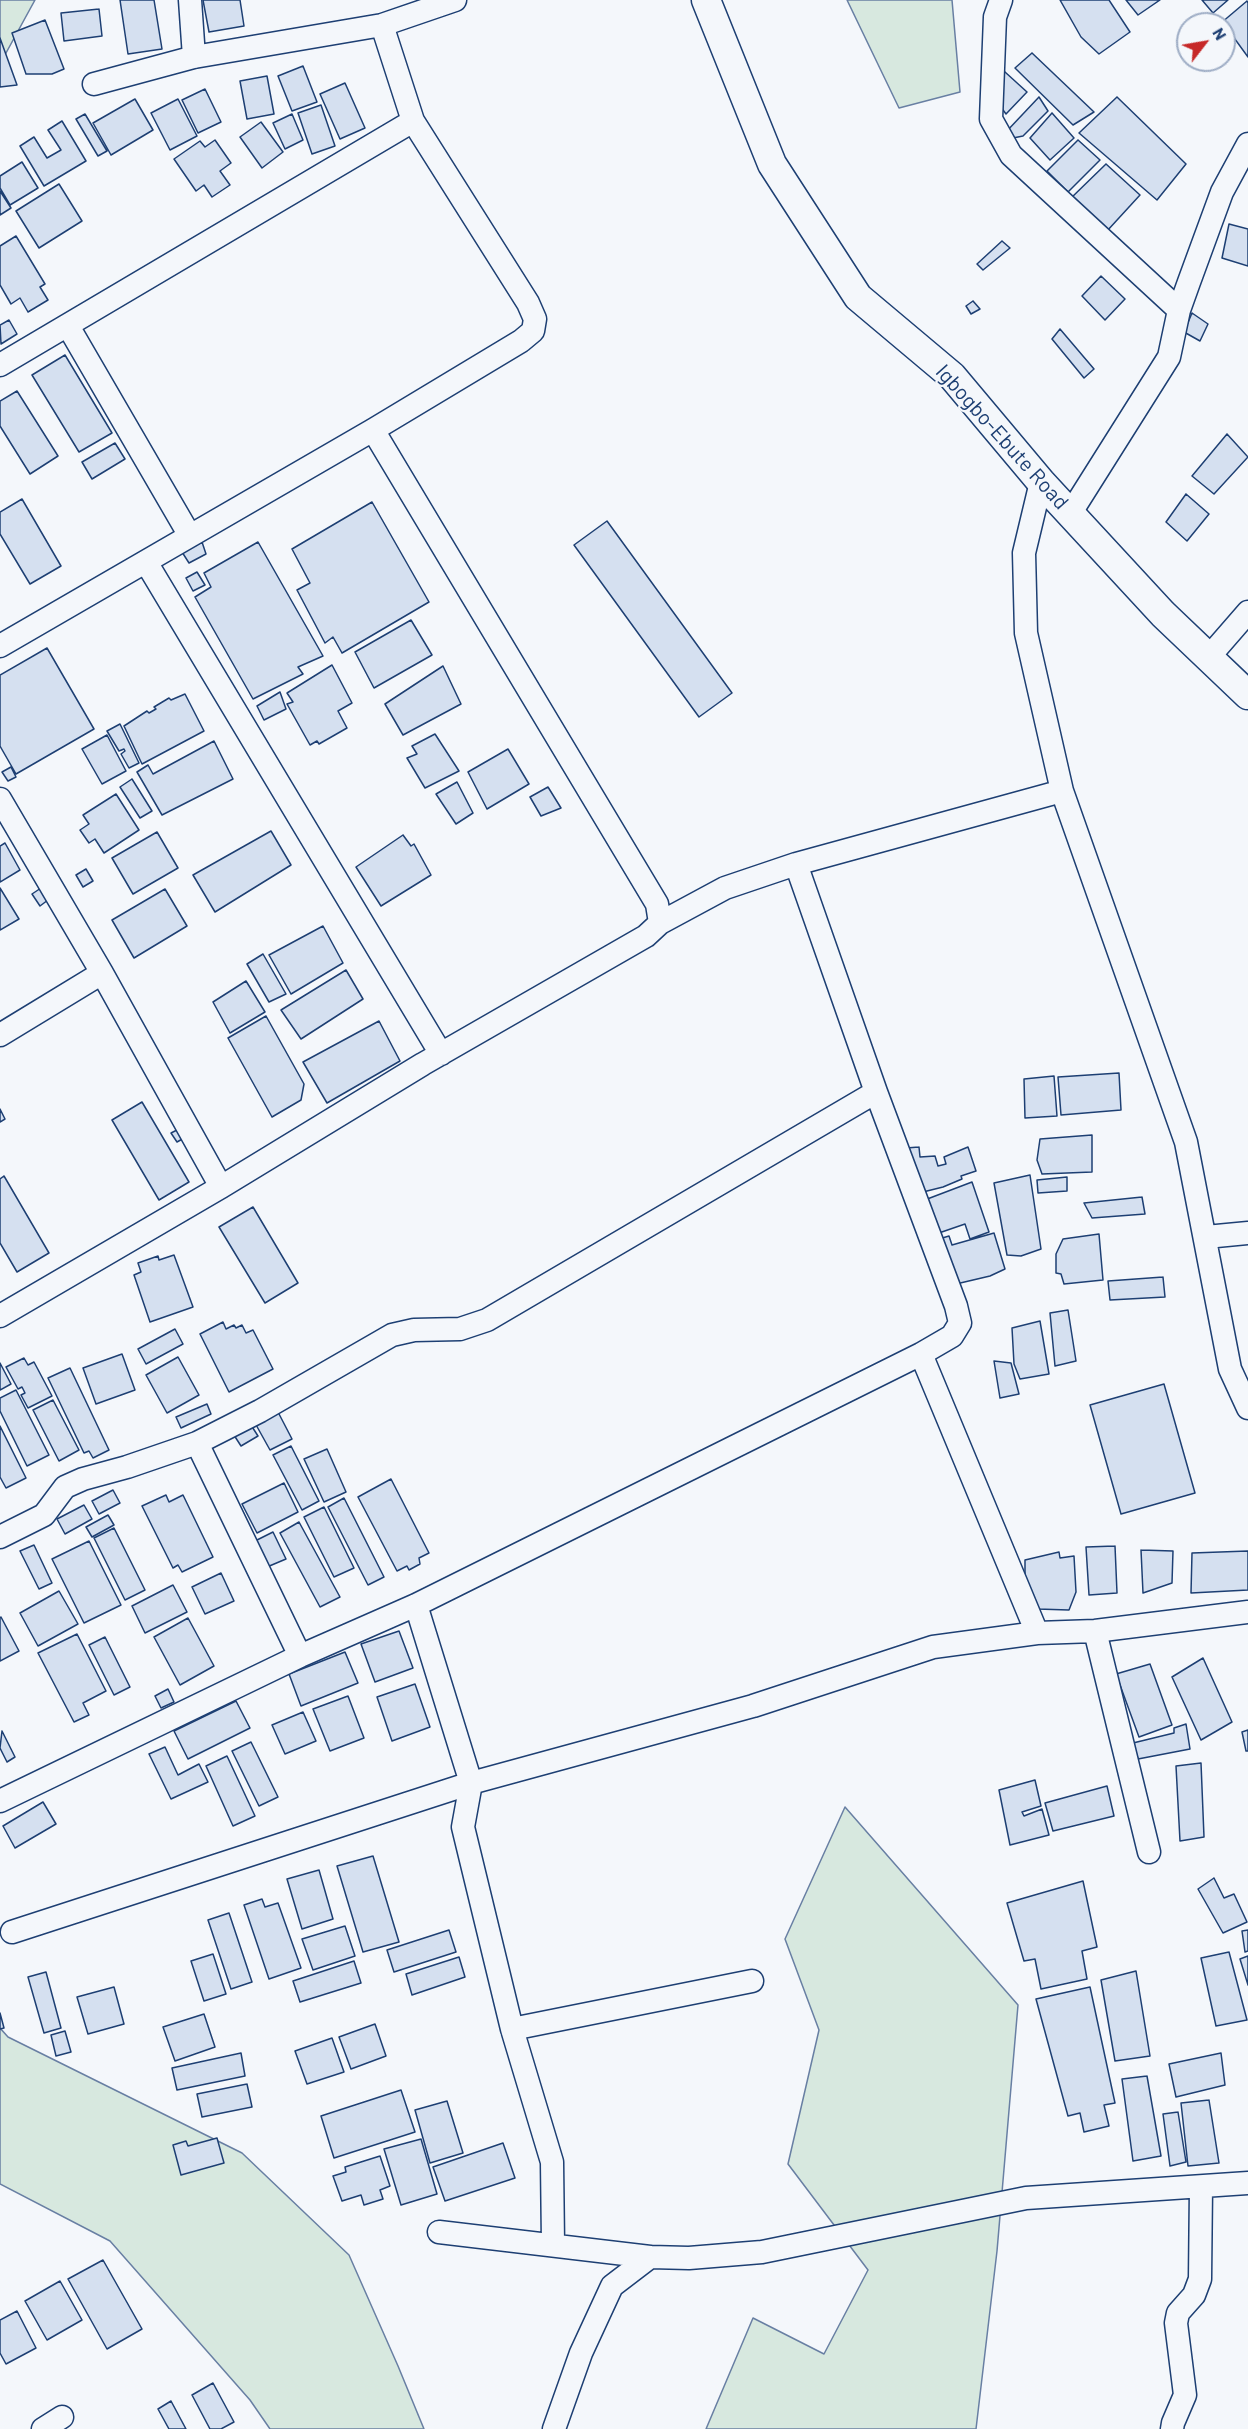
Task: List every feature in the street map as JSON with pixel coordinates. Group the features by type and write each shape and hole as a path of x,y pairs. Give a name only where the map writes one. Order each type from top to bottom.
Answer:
{"main road":[{"name":"Igbogbo-Ebute Road","path":"706,0 772,164 858,297 952,376 1041,482 1163,614 1248,695"}],"street":[{"path":"190,0 194,57"},
{"path":"94,84 194,57 382,25 455,0"},
{"path":"1001,0 995,17 991,119 1011,155 1179,310"},
{"path":"0,646 373,430 521,341 533,331 535,319 528,303 413,121 382,25"},
{"path":"0,365 413,121"},
{"path":"1071,514 1169,357 1179,310 1222,192 1248,144"},
{"path":"68,326 190,536"},
{"path":"373,430 657,904 660,923"},
{"path":"1041,482 1024,553 1026,633 1062,791 1186,1142 1230,1369 1248,1407"},
{"path":"146,562 441,1054"},
{"path":"1208,658 1248,612"},
{"path":"0,1316 221,1187 441,1054 646,936 660,923 725,888 796,864 1062,791"},
{"path":"0,799 102,974 221,1187"},
{"path":"0,1800 300,1656 416,1605 921,1354 952,1336 960,1323 952,1296 876,1092 796,864"},
{"path":"0,1035 102,974"},
{"path":"0,1538 44,1515 65,1487 83,1479 127,1467 197,1443 260,1411 392,1335 414,1330 460,1329 487,1320 876,1092"},
{"path":"1206,1237 1248,1233"},
{"path":"921,1354 1037,1634"},
{"path":"197,1443 300,1656"},
{"path":"416,1605 471,1783 463,1827 512,2029 552,2162 553,2244"},
{"path":"12,1932 471,1783 753,1706 933,1647 1070,1630 1095,1631 1248,1612"},
{"path":"1095,1631 1149,1852"},
{"path":"512,2029 752,1981"},
{"path":"439,2232 650,2257 689,2258 762,2252 1026,2198 1248,2183"},
{"path":"1172,2429 1185,2395 1176,2323 1179,2313 1194,2295 1200,2279 1201,2187"},
{"path":"554,2429 581,2353 612,2286 650,2257"},
{"path":"44,2429 62,2417"}],"shaded area":[{"path":"0,0 35,0 0,64"},
{"path":"847,0 952,0 960,92 899,108"},
{"path":"845,1807 1018,2005 997,2251 976,2429 706,2429 753,2318 824,2354 868,2270 788,2164 819,2030 785,1939"},
{"path":"0,2028 8,2037 242,2153 349,2255 424,2429 270,2429 250,2400 110,2241 0,2184"}],"building":[{"path":"120,0 154,0 162,49 128,54"},
{"path":"203,0 240,0 244,26 209,32"},
{"path":"1060,0 1109,0 1130,32 1099,54 1081,37"},
{"path":"1126,0 1160,0 1138,15"},
{"path":"1202,0 1228,0 1214,12"},
{"path":"1247,1 1248,57 1236,40 1236,12 1234,12"},
{"path":"99,9 102,36 64,41 61,13"},
{"path":"45,20 64,69 52,74 26,74 12,33"},
{"path":"0,38 17,85 0,87"},
{"path":"1032,53 1094,112 1073,125 1015,68"},
{"path":"303,66 317,102 292,111 278,76"},
{"path":"1005,72 1027,92 1006,114 992,95 997,80"},
{"path":"267,76 274,114 247,119 240,81"},
{"path":"345,83 365,128 340,139 320,94"},
{"path":"205,89 221,122 198,133 182,100"},
{"path":"1039,97 1048,111 1023,136 1013,138 1005,133"},
{"path":"1117,97 1186,164 1157,200 1079,133"},
{"path":"135,99 153,130 111,155 93,123"},
{"path":"178,99 197,136 170,150 151,113"},
{"path":"321,105 335,146 312,154 298,113"},
{"path":"1052,113 1074,138 1050,160 1030,138"},
{"path":"85,114 107,151 98,156 76,119"},
{"path":"292,114 303,140 285,149 273,123"},
{"path":"62,121 86,161 44,186 20,146 34,137 47,158 61,150 48,130"},
{"path":"261,122 283,152 262,168 240,137"},
{"path":"215,140 231,163 220,171 230,185 212,197 204,185 196,191 174,159 200,141 205,147"},
{"path":"1078,140 1100,160 1068,192 1047,171"},
{"path":"22,162 38,188 10,205 0,188 0,176"},
{"path":"1106,164 1140,195 1107,231 1069,200"},
{"path":"59,184 82,221 39,248 16,211"},
{"path":"0,191 11,208 0,215"},
{"path":"1229,224 1248,229 1248,266 1222,258"},
{"path":"16,236 45,284 40,287 48,300 28,312 20,298 11,304 0,285 0,246"},
{"path":"1002,241 1010,248 983,270 977,264"},
{"path":"1101,276 1125,299 1105,320 1082,296"},
{"path":"973,301 980,309 971,314 966,306"},
{"path":"1192,313 1208,324 1200,341 1184,332"},
{"path":"9,320 17,334 1,344 0,325"},
{"path":"1060,329 1094,369 1084,378 1052,339"},
{"path":"65,355 112,433 79,452 32,375"},
{"path":"17,391 58,456 30,474 0,426 0,401"},
{"path":"1227,434 1248,457 1214,494 1192,476"},
{"path":"115,443 125,459 92,479 82,462"},
{"path":"1186,494 1209,514 1187,541 1166,522"},
{"path":"22,499 61,566 30,584 0,534 0,512"},
{"path":"372,502 429,602 342,653 333,637 325,643 297,590 310,583 292,549"},
{"path":"607,521 732,693 699,717 574,545"},
{"path":"202,542 206,554 189,563 182,552"},
{"path":"258,542 323,656 298,667 303,674 253,699 195,597 211,587 204,573"},
{"path":"197,572 205,585 193,591 186,578"},
{"path":"411,620 432,655 374,688 355,652"},
{"path":"47,648 94,729 16,774 0,746 0,675"},
{"path":"332,665 352,703 338,711 347,728 319,744 317,741 310,745 287,704 293,702 287,693"},
{"path":"443,666 461,704 403,735 385,704"},
{"path":"280,692 286,709 264,720 257,706"},
{"path":"185,694 204,731 142,764 124,726 147,711 149,713 156,709 154,707 169,698 171,700"},
{"path":"120,724 139,763 129,768 121,754 125,751 124,749 119,751 107,731"},
{"path":"435,734 459,771 425,788 407,758 417,754 412,746"},
{"path":"107,735 126,771 102,784 82,749"},
{"path":"214,741 233,779 162,815 137,772 148,765 153,774"},
{"path":"508,749 529,784 487,809 468,772"},
{"path":"11,767 16,777 8,781 2,772"},
{"path":"132,779 152,811 140,818 120,787"},
{"path":"457,782 473,813 456,824 436,794"},
{"path":"548,787 561,808 541,816 530,797"},
{"path":"116,794 139,830 104,853 95,839 89,843 80,830 89,824 83,815"},
{"path":"271,831 291,865 215,912 193,875"},
{"path":"157,832 178,868 133,894 112,858"},
{"path":"403,835 411,846 414,844 431,875 381,906 356,867"},
{"path":"5,843 20,870 0,882 0,846"},
{"path":"86,869 93,881 83,887 76,875"},
{"path":"0,888 19,919 0,930"},
{"path":"41,888 48,900 40,906 32,894"},
{"path":"165,889 187,926 134,958 112,920"},
{"path":"323,926 343,963 291,994 269,955"},
{"path":"263,954 286,994 269,1002 247,964"},
{"path":"346,970 363,999 301,1039 281,1010"},
{"path":"246,981 265,1012 230,1033 213,1002"},
{"path":"266,1016 304,1084 301,1100 272,1117 228,1038"},
{"path":"379,1021 400,1061 327,1103 303,1062"},
{"path":"1119,1073 1121,1110 1061,1115 1058,1077"},
{"path":"1054,1076 1057,1116 1025,1118 1024,1079"},
{"path":"142,1102 189,1182 159,1200 112,1120"},
{"path":"0,1109 5,1119 0,1122"},
{"path":"181,1128 186,1137 177,1142 171,1133"},
{"path":"1092,1135 1092,1172 1042,1174 1037,1160 1040,1139"},
{"path":"919,1147 920,1157 935,1156 938,1166 946,1164 944,1157 968,1147 976,1171 961,1176 962,1179 943,1187 923,1192 906,1148"},
{"path":"1030,1175 1041,1249 1021,1256 1007,1255 994,1183"},
{"path":"4,1176 49,1253 17,1272 0,1243 0,1179"},
{"path":"1067,1177 1067,1191 1038,1193 1037,1180"},
{"path":"972,1182 989,1232 970,1239 965,1224 936,1234 922,1201"},
{"path":"1142,1197 1145,1214 1092,1218 1084,1203"},
{"path":"253,1207 298,1283 265,1303 219,1227"},
{"path":"994,1233 1005,1269 990,1276 956,1284 939,1239 949,1236 952,1245"},
{"path":"1099,1234 1103,1280 1064,1284 1061,1274 1056,1273 1056,1254 1063,1239"},
{"path":"174,1255 193,1307 150,1322 134,1275 141,1272 138,1263 158,1256 159,1260"},
{"path":"1163,1277 1165,1297 1110,1300 1108,1281"},
{"path":"1068,1310 1076,1361 1055,1366 1050,1313"},
{"path":"1040,1321 1049,1374 1020,1379 1014,1364 1012,1328"},
{"path":"223,1322 226,1329 234,1325 236,1328 242,1325 246,1333 253,1330 273,1369 229,1392 200,1334"},
{"path":"175,1329 183,1344 146,1364 138,1349"},
{"path":"122,1354 135,1390 96,1404 83,1368"},
{"path":"178,1357 199,1395 167,1413 146,1375"},
{"path":"24,1358 28,1365 34,1362 52,1396 28,1408 21,1395 25,1393 22,1387 18,1389 6,1367"},
{"path":"994,1361 1011,1363 1019,1394 1000,1398"},
{"path":"0,1363 11,1384 0,1390"},
{"path":"70,1368 109,1450 93,1458 89,1451 84,1453 48,1378"},
{"path":"1164,1384 1195,1493 1121,1514 1090,1405"},
{"path":"16,1390 49,1455 27,1466 0,1411 0,1398"},
{"path":"53,1400 79,1450 59,1461 33,1410"},
{"path":"207,1404 211,1414 181,1428 176,1417"},
{"path":"278,1412 292,1439 270,1450 255,1423"},
{"path":"249,1422 258,1436 241,1446 232,1432"},
{"path":"0,1426 26,1478 6,1488 0,1477"},
{"path":"291,1446 319,1501 302,1510 273,1455"},
{"path":"327,1449 346,1492 324,1502 304,1459"},
{"path":"391,1479 429,1553 419,1558 420,1564 409,1570 407,1566 397,1571 358,1497"},
{"path":"284,1483 298,1512 257,1533 242,1504"},
{"path":"113,1490 120,1503 99,1514 92,1501"},
{"path":"166,1495 169,1502 183,1495 213,1557 182,1572 178,1565 173,1568 142,1506"},
{"path":"344,1498 384,1577 368,1585 328,1507"},
{"path":"84,1505 92,1519 65,1534 57,1519"},
{"path":"324,1507 354,1568 334,1577 304,1517"},
{"path":"108,1515 114,1525 92,1537 86,1527"},
{"path":"299,1522 340,1597 320,1607 280,1533"},
{"path":"114,1528 145,1590 125,1600 94,1538"},
{"path":"273,1532 286,1559 267,1567 255,1541"},
{"path":"89,1541 121,1605 84,1623 52,1559"},
{"path":"34,1545 52,1583 39,1589 20,1551"},
{"path":"1115,1546 1117,1593 1089,1595 1086,1547"},
{"path":"1141,1550 1173,1551 1172,1583 1143,1593"},
{"path":"1248,1551 1248,1590 1191,1593 1192,1553"},
{"path":"1059,1552 1060,1558 1074,1556 1076,1592 1069,1610 1037,1609 1025,1605 1025,1560"},
{"path":"221,1573 234,1601 205,1614 192,1587"},
{"path":"173,1585 187,1612 145,1633 132,1606"},
{"path":"59,1591 78,1624 38,1646 20,1613"},
{"path":"0,1618 19,1651 0,1661"},
{"path":"188,1618 214,1666 180,1685 154,1637"},
{"path":"399,1631 413,1668 375,1682 361,1644"},
{"path":"77,1634 106,1691 83,1703 89,1715 74,1722 38,1653"},
{"path":"105,1637 130,1687 114,1695 89,1645"},
{"path":"345,1652 358,1683 301,1706 289,1674"},
{"path":"1203,1658 1232,1722 1201,1740 1172,1677"},
{"path":"1150,1664 1172,1725 1139,1737 1116,1674"},
{"path":"415,1684 430,1727 392,1741 377,1697"},
{"path":"168,1689 174,1702 161,1708 155,1696"},
{"path":"348,1696 364,1738 330,1751 313,1709"},
{"path":"236,1701 250,1728 188,1759 174,1731"},
{"path":"303,1712 316,1741 285,1754 272,1725"},
{"path":"1186,1724 1190,1749 1138,1759 1133,1743 1174,1733 1174,1728"},
{"path":"1248,1730 1248,1751 1246,1751 1242,1732"},
{"path":"2,1731 15,1757 7,1762 0,1748"},
{"path":"251,1742 278,1797 259,1806 232,1751"},
{"path":"165,1747 178,1775 199,1764 208,1782 171,1799 149,1754"},
{"path":"227,1756 255,1816 233,1826 206,1766"},
{"path":"1201,1763 1204,1837 1180,1841 1176,1766"},
{"path":"1035,1780 1041,1806 1022,1812 1024,1816 1042,1809 1049,1835 1010,1845 999,1790"},
{"path":"1107,1786 1114,1816 1053,1831 1045,1803"},
{"path":"43,1802 56,1824 15,1848 3,1826"},
{"path":"373,1856 399,1942 363,1952 337,1866"},
{"path":"319,1870 333,1919 302,1929 287,1879"},
{"path":"1214,1878 1224,1898 1234,1894 1247,1922 1223,1933 1198,1889"},
{"path":"1083,1881 1097,1947 1082,1951 1087,1979 1041,1989 1035,1959 1024,1961 1007,1903"},
{"path":"262,1899 265,1907 278,1903 301,1968 269,1979 244,1905"},
{"path":"229,1913 252,1982 231,1989 208,1920"},
{"path":"345,1926 355,1956 313,1970 302,1939"},
{"path":"449,1930 456,1952 394,1972 387,1950"},
{"path":"1248,1930 1248,1951 1245,1952 1242,1931"},
{"path":"1229,1952 1247,2020 1216,2026 1201,1958"},
{"path":"213,1954 226,1994 204,2001 191,1961"},
{"path":"1248,1956 1248,1985 1240,1959"},
{"path":"459,1957 465,1977 412,1995 406,1974"},
{"path":"354,1961 361,1983 300,2002 293,1981"},
{"path":"1136,1971 1150,2056 1115,2061 1101,1980"},
{"path":"46,1972 61,2028 44,2033 28,1977"},
{"path":"114,1987 124,2024 88,2034 77,1997"},
{"path":"1090,1987 1115,2103 1104,2105 1109,2126 1084,2132 1080,2113 1068,2116 1036,1999"},
{"path":"0,2013 4,2028 0,2029"},
{"path":"204,2014 215,2047 175,2061 163,2027"},
{"path":"375,2024 386,2056 351,2069 339,2037"},
{"path":"65,2031 71,2052 56,2056 51,2035"},
{"path":"332,2038 344,2072 307,2084 295,2051"},
{"path":"241,2053 245,2076 177,2090 172,2068"},
{"path":"1221,2053 1225,2085 1176,2097 1169,2064"},
{"path":"1147,2076 1161,2156 1133,2161 1122,2079"},
{"path":"247,2084 252,2107 202,2117 197,2094"},
{"path":"401,2090 415,2132 334,2158 321,2116"},
{"path":"1209,2100 1219,2163 1188,2166 1181,2103"},
{"path":"447,2101 463,2153 430,2163 415,2110"},
{"path":"1178,2112 1186,2162 1170,2166 1163,2114"},
{"path":"217,2138 224,2163 181,2175 173,2145 186,2141 188,2146"},
{"path":"421,2139 437,2194 401,2205 384,2149"},
{"path":"503,2143 515,2178 445,2201 433,2167"},
{"path":"380,2156 390,2186 380,2190 383,2199 364,2205 361,2195 342,2201 333,2176 346,2172 345,2167"},
{"path":"103,2260 142,2329 107,2349 68,2279"},
{"path":"60,2281 82,2320 47,2340 25,2301"},
{"path":"17,2311 36,2348 6,2364 0,2353 0,2320"},
{"path":"213,2383 234,2422 221,2429 210,2429 192,2395"},
{"path":"171,2401 186,2429 169,2429 158,2409"}]}
